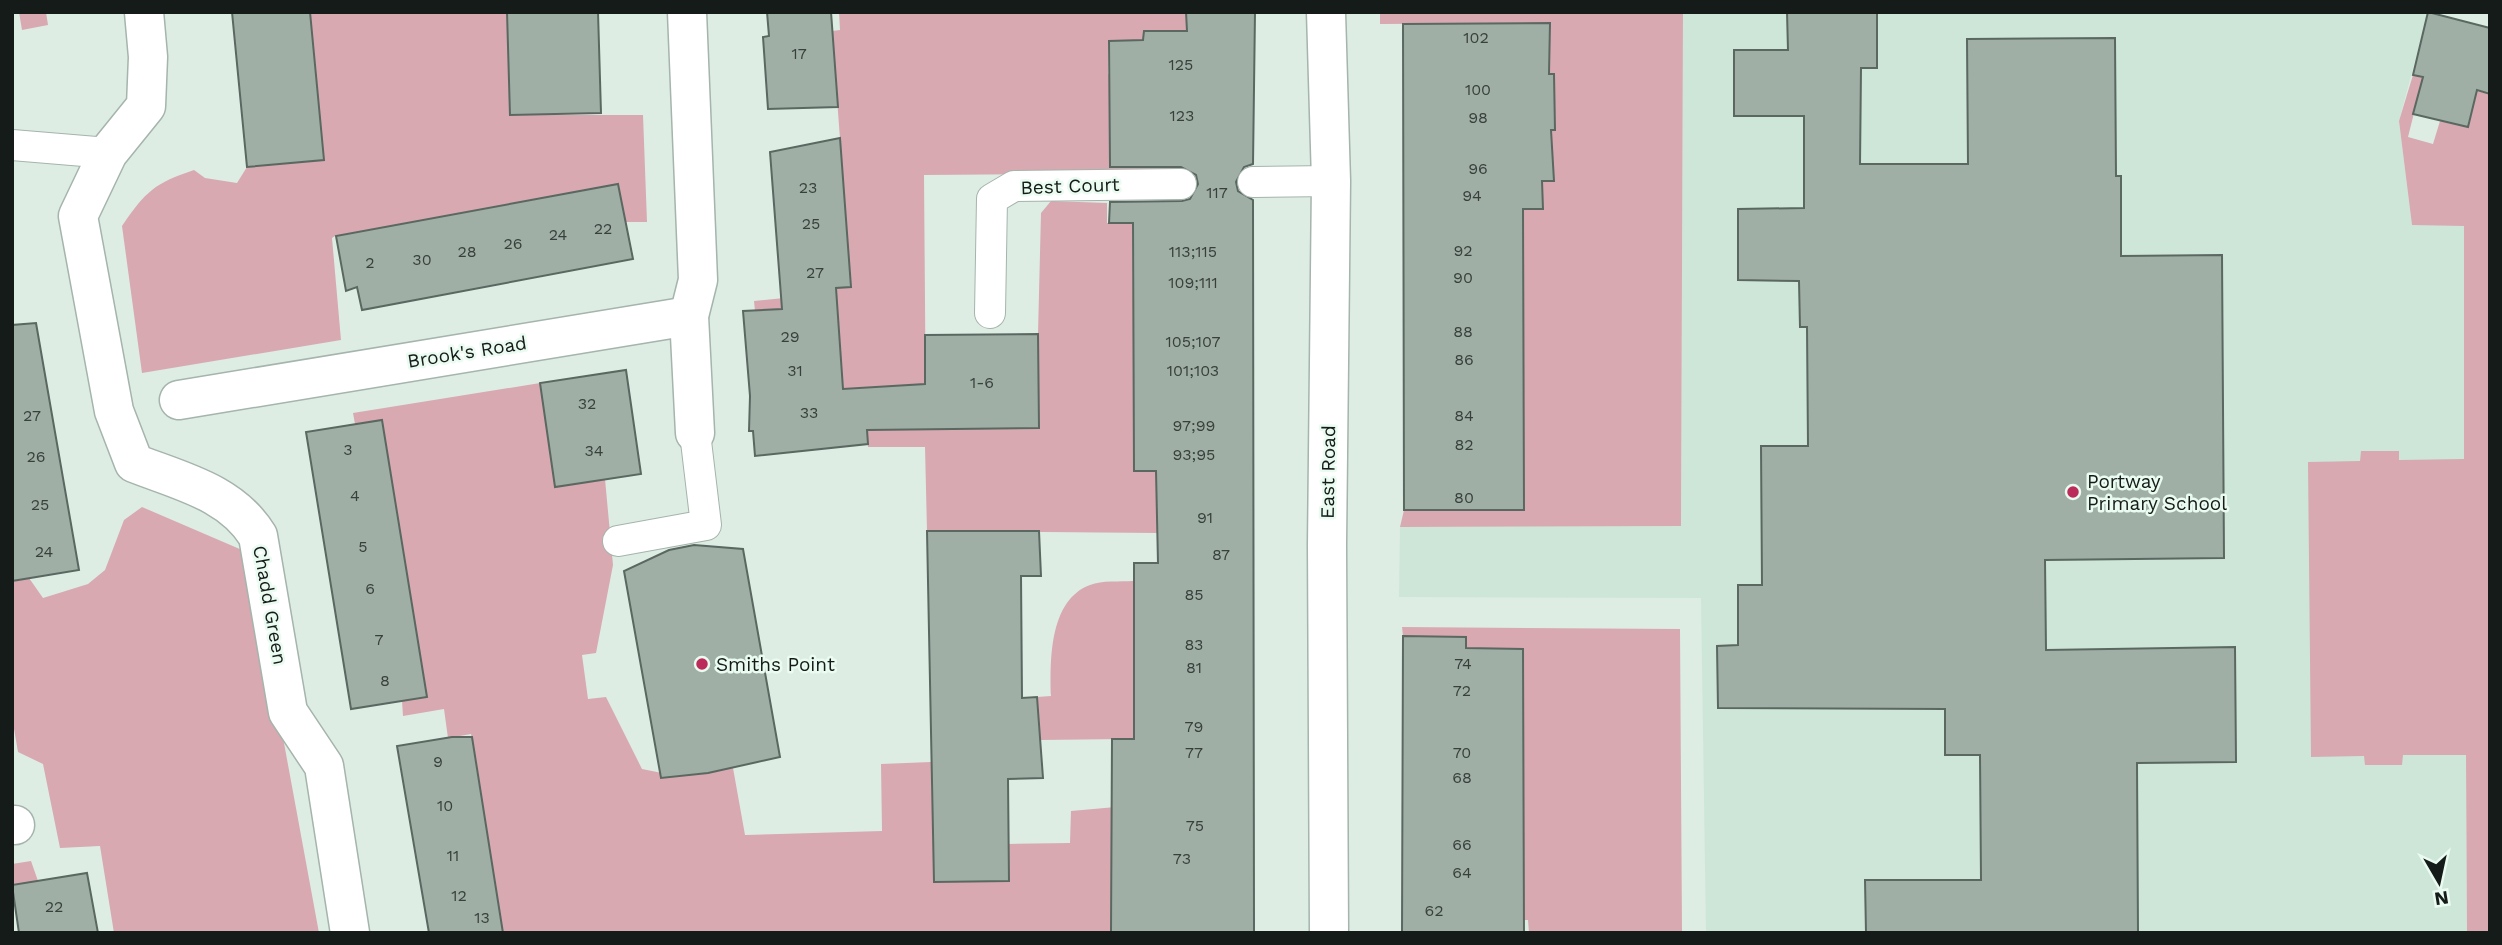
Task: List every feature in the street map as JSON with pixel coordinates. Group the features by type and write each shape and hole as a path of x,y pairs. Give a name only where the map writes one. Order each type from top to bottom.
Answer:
{"street":[{"name":"Chadd Green","path":"144,12 148,57 145,106 108,153 78,216 114,411 134,463 226,500 246,515 258,536 288,712 324,766 350,933"},
{"path":"686,430 689,316 698,280 687,12"},
{"name":"East Road","path":"1326,12 1331,181 1327,545 1329,933"},
{"name":"Brook's Road","path":"179,400 248,402 689,316"}],"lane":[{"path":"12,145 108,153"},
{"path":"1253,182 1331,181"},
{"name":"Best Court","path":"990,313 992,199 1014,186 1181,184"},
{"path":"618,541 706,525 686,430"}],"shaded area":[{"path":"19,12 46,12 48,25 22,30"},
{"path":"310,12 507,12 510,115 643,115 647,222 626,222 618,184 335,236 332,238 341,340 142,373 122,226 152,190 170,179 194,170 205,178 237,183 247,167 324,160"},
{"path":"839,12 1186,12 1186,31 1144,31 1143,40 1108,41 1108,74 1143,74 1111,167 1188,167 1188,173 924,175 926,429 1038,334 1041,213 1051,201 1107,203 1107,223 1132,223 1133,300 1189,300 1189,327 1133,327 1133,386 1190,384 1134,414 1134,471 1189,472 1157,501 1157,533 927,531 925,447 868,447 864,388 843,389 840,348 832,305 755,311 754,301 784,298 783,291 851,287 832,31 840,30"},
{"path":"1380,12 1683,12 1681,526 1400,527 1404,510 1523,510 1523,318 1460,210 1542,209 1542,181 1554,181 1460,130 1555,130 1554,75 1461,75 1550,23 1380,24"},
{"name":"Portway Primary School","path":"1683,12 2428,12 2399,121 2412,225 2464,225 2467,933 1706,933 1701,598 1399,597 1400,527 1681,525"},
{"path":"2413,75 2423,77 2408,137 2433,144 2440,121 2468,127 2477,91 2490,94 2490,933 2467,933 2466,755 2403,755 2402,765 2365,765 2364,756 2311,757 2308,462 2360,461 2361,451 2399,451 2399,460 2464,459 2464,226 2412,225 2399,121"},
{"path":"540,383 555,487 605,479 613,565 596,653 582,655 588,699 606,697 642,769 677,776 733,768 745,835 882,831 881,764 931,762 934,882 1008,881 1008,844 1070,843 1071,811 1138,805 1138,840 1111,840 1111,877 1121,933 503,933 471,734 448,738 444,709 403,716 402,701 426,696 382,420 355,424 353,413"},
{"path":"142,507 249,553 319,933 114,933 100,846 60,848 43,764 18,752 12,717 12,582 29,578 43,598 88,584 105,570 124,520"},
{"path":"1133,581 1134,764 1124,739 1040,740 1037,697 1051,696 1052,649 1059,617 1066,604 1077,593 1095,583"},
{"path":"1402,627 1680,629 1682,933 1529,933 1528,920 1467,919 1466,813 1402,813 1402,802 1466,801 1465,729 1402,729 1406,717 1522,702 1523,649 1466,648 1466,637 1403,636"},
{"path":"31,861 38,881 12,885 12,864"}],"building":[{"path":"232,12 310,12 324,160 247,167"},
{"path":"507,12 598,12 601,113 510,115"},
{"path":"767,12 831,12 838,107 768,109 763,37 769,36"},
{"path":"1186,12 1255,12 1253,164 1244,167 1236,182 1238,191 1253,200 1254,933 1111,933 1112,739 1134,739 1134,563 1158,563 1156,471 1134,471 1133,223 1109,223 1110,202 1182,201 1190,199 1198,184 1196,175 1181,167 1110,167 1109,41 1143,40 1144,31 1187,31"},
{"path":"1787,12 1877,12 1877,68 1861,68 1860,164 1968,164 1967,39 2115,38 2116,176 2121,176 2121,256 2222,255 2224,558 2045,560 2046,650 2235,647 2236,762 2137,763 2138,933 1866,933 1865,880 1981,880 1980,755 1945,755 1945,709 1718,708 1717,646 1738,645 1738,585 1762,585 1761,446 1808,446 1807,327 1800,327 1799,281 1738,280 1738,209 1804,208 1804,116 1734,116 1734,50 1788,50"},
{"path":"2428,12 2490,28 2490,94 2477,90 2468,127 2413,114 2423,77 2413,75"},
{"path":"1550,23 1549,74 1554,74 1555,130 1551,130 1554,181 1542,181 1543,209 1523,209 1524,510 1404,510 1403,24"},
{"path":"840,138 851,287 836,288 843,389 925,384 925,335 1038,334 1039,428 867,430 868,444 755,456 753,431 749,431 750,396 743,311 782,309 770,152"},
{"path":"618,184 633,259 362,310 357,287 346,291 336,236"},
{"path":"36,323 79,570 12,581 12,325"},
{"path":"626,370 641,474 555,487 540,383"},
{"path":"382,420 427,697 351,709 306,432"},
{"path":"927,531 1039,531 1041,576 1021,576 1022,698 1037,697 1043,778 1008,779 1009,881 934,882"},
{"name":"Smiths Point","path":"694,545 743,549 780,757 708,773 661,778 624,571 669,550"},
{"path":"1403,636 1466,637 1466,648 1523,649 1524,933 1402,933"},
{"path":"452,737 472,737 503,933 429,933 397,746"},
{"path":"87,873 98,933 19,933 12,885"}],"place":[{"name":"Portway Primary School","path":"2073,492"},
{"name":"Smiths Point","path":"702,664"}]}
